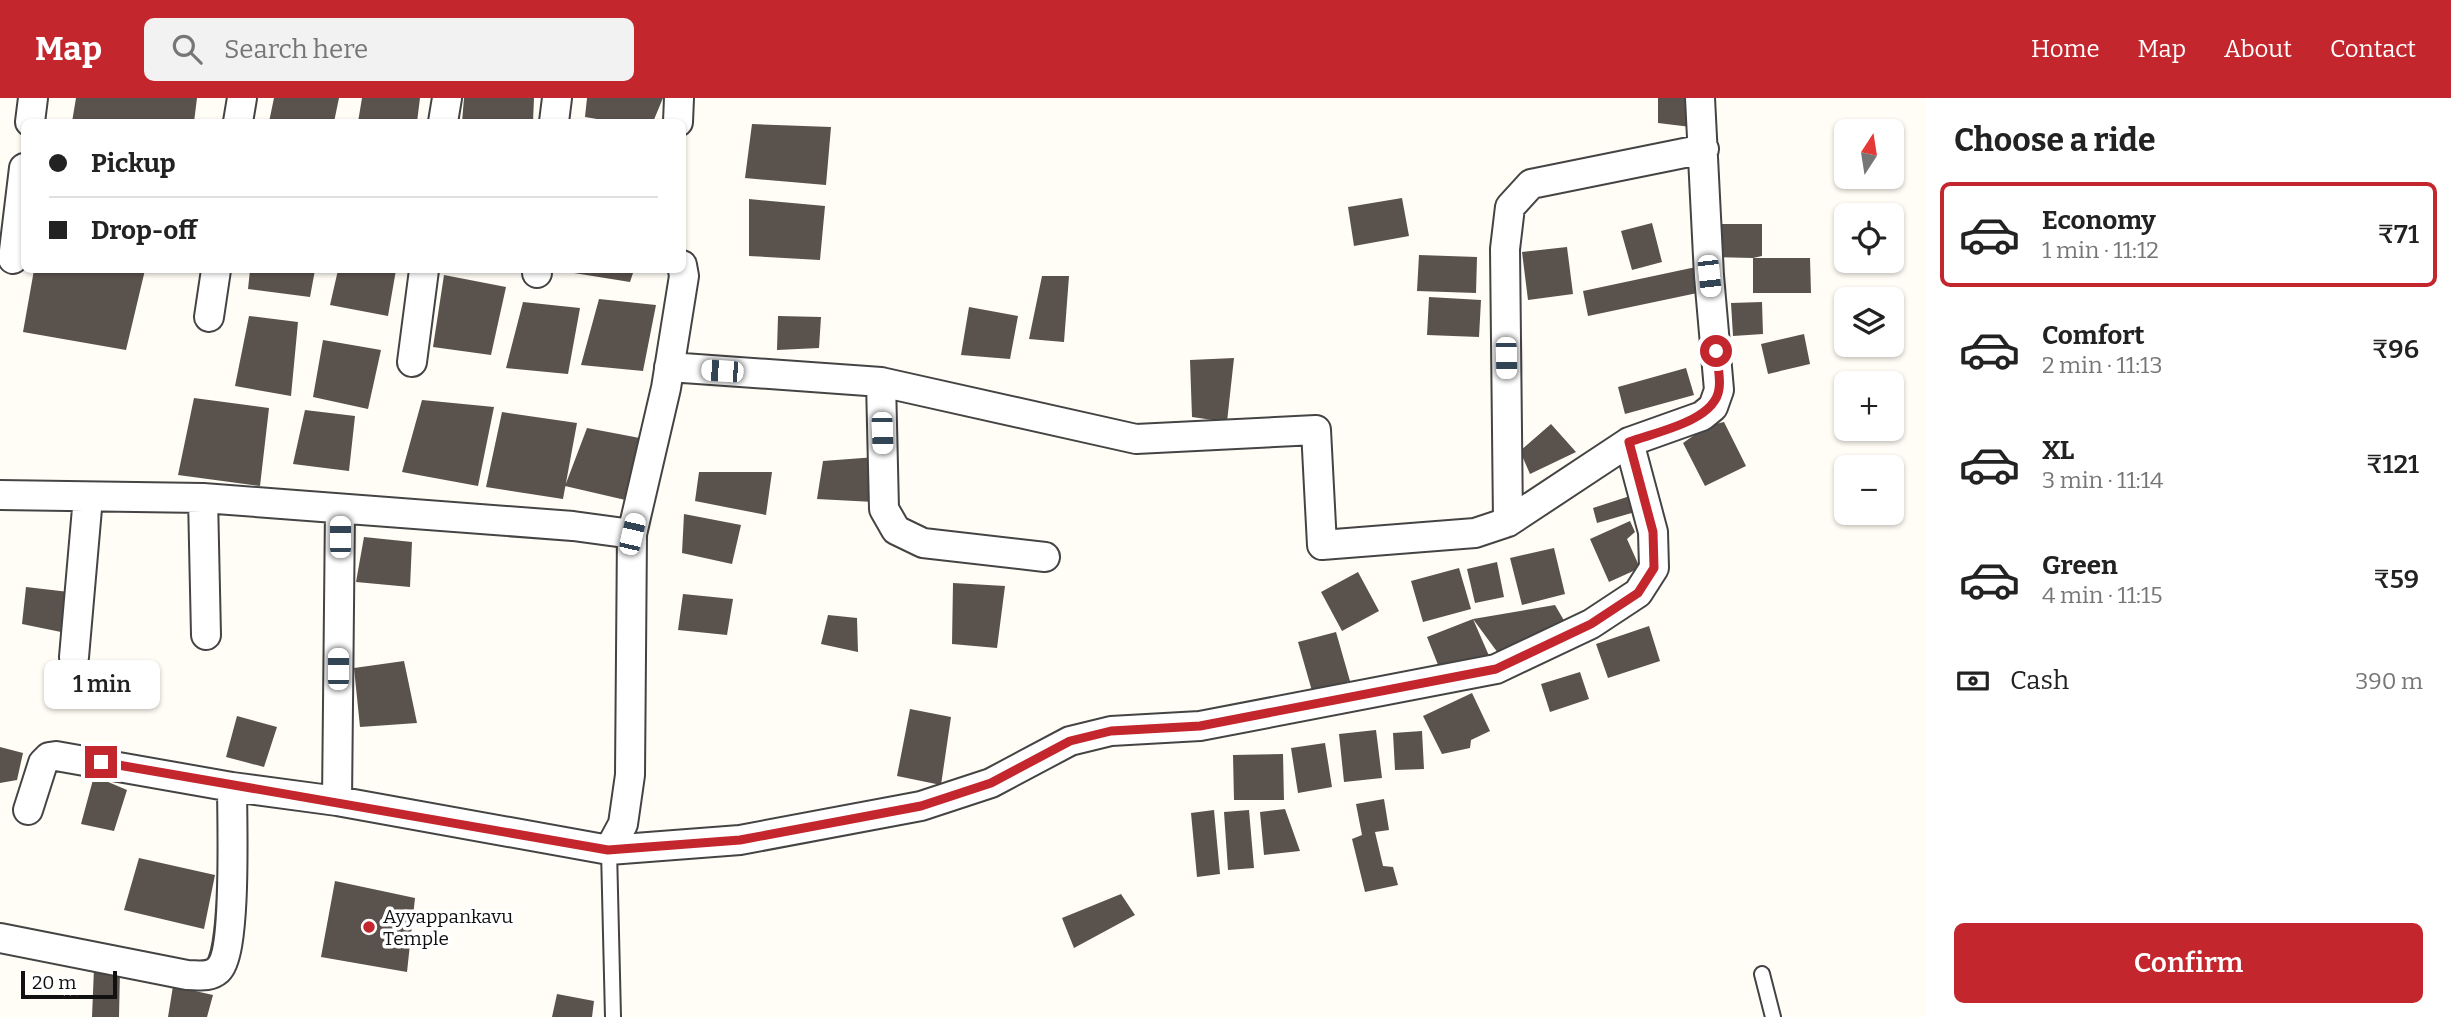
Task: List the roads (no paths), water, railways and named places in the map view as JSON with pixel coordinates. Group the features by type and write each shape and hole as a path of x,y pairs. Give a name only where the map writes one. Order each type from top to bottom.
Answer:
{"street":[{"path":"30,119 33,98"},
{"path":"238,119 242,98"},
{"path":"444,119 447,98"},
{"path":"554,119 557,98"},
{"path":"678,119 679,98"},
{"path":"668,367 881,382 1136,439 1316,430 1322,545 1475,533 1508,522 1629,442 1702,416 1713,407 1719,390 1709,276 1700,98"},
{"path":"1508,522 1505,249 1510,207 1531,184 1704,149"},
{"path":"13,259 21,193"},
{"path":"209,317 216,273"},
{"path":"412,362 424,273"},
{"path":"608,850 623,824 630,775 632,534 668,367 683,273"},
{"path":"881,382 884,509 896,530 923,543 1045,557"},
{"path":"28,810 43,763 49,757 56,756 232,787 337,801 608,850 740,840 921,806 991,783 1070,741 1111,731 1200,726 1496,669 1591,624 1638,593 1654,568 1653,532 1629,442"},
{"path":"0,495 203,498 573,526 632,534"},
{"path":"74,657 88,497"},
{"path":"203,498 206,635"},
{"path":"337,801 340,510"},
{"path":"0,938 187,975 208,976 219,970 226,957 230,929 232,787"}],"lane":[{"path":"608,850 613,1017"},
{"path":"1762,974 1773,1017"}],"place":[{"name":"Ayyappankavu Temple","path":"369,927"}]}
